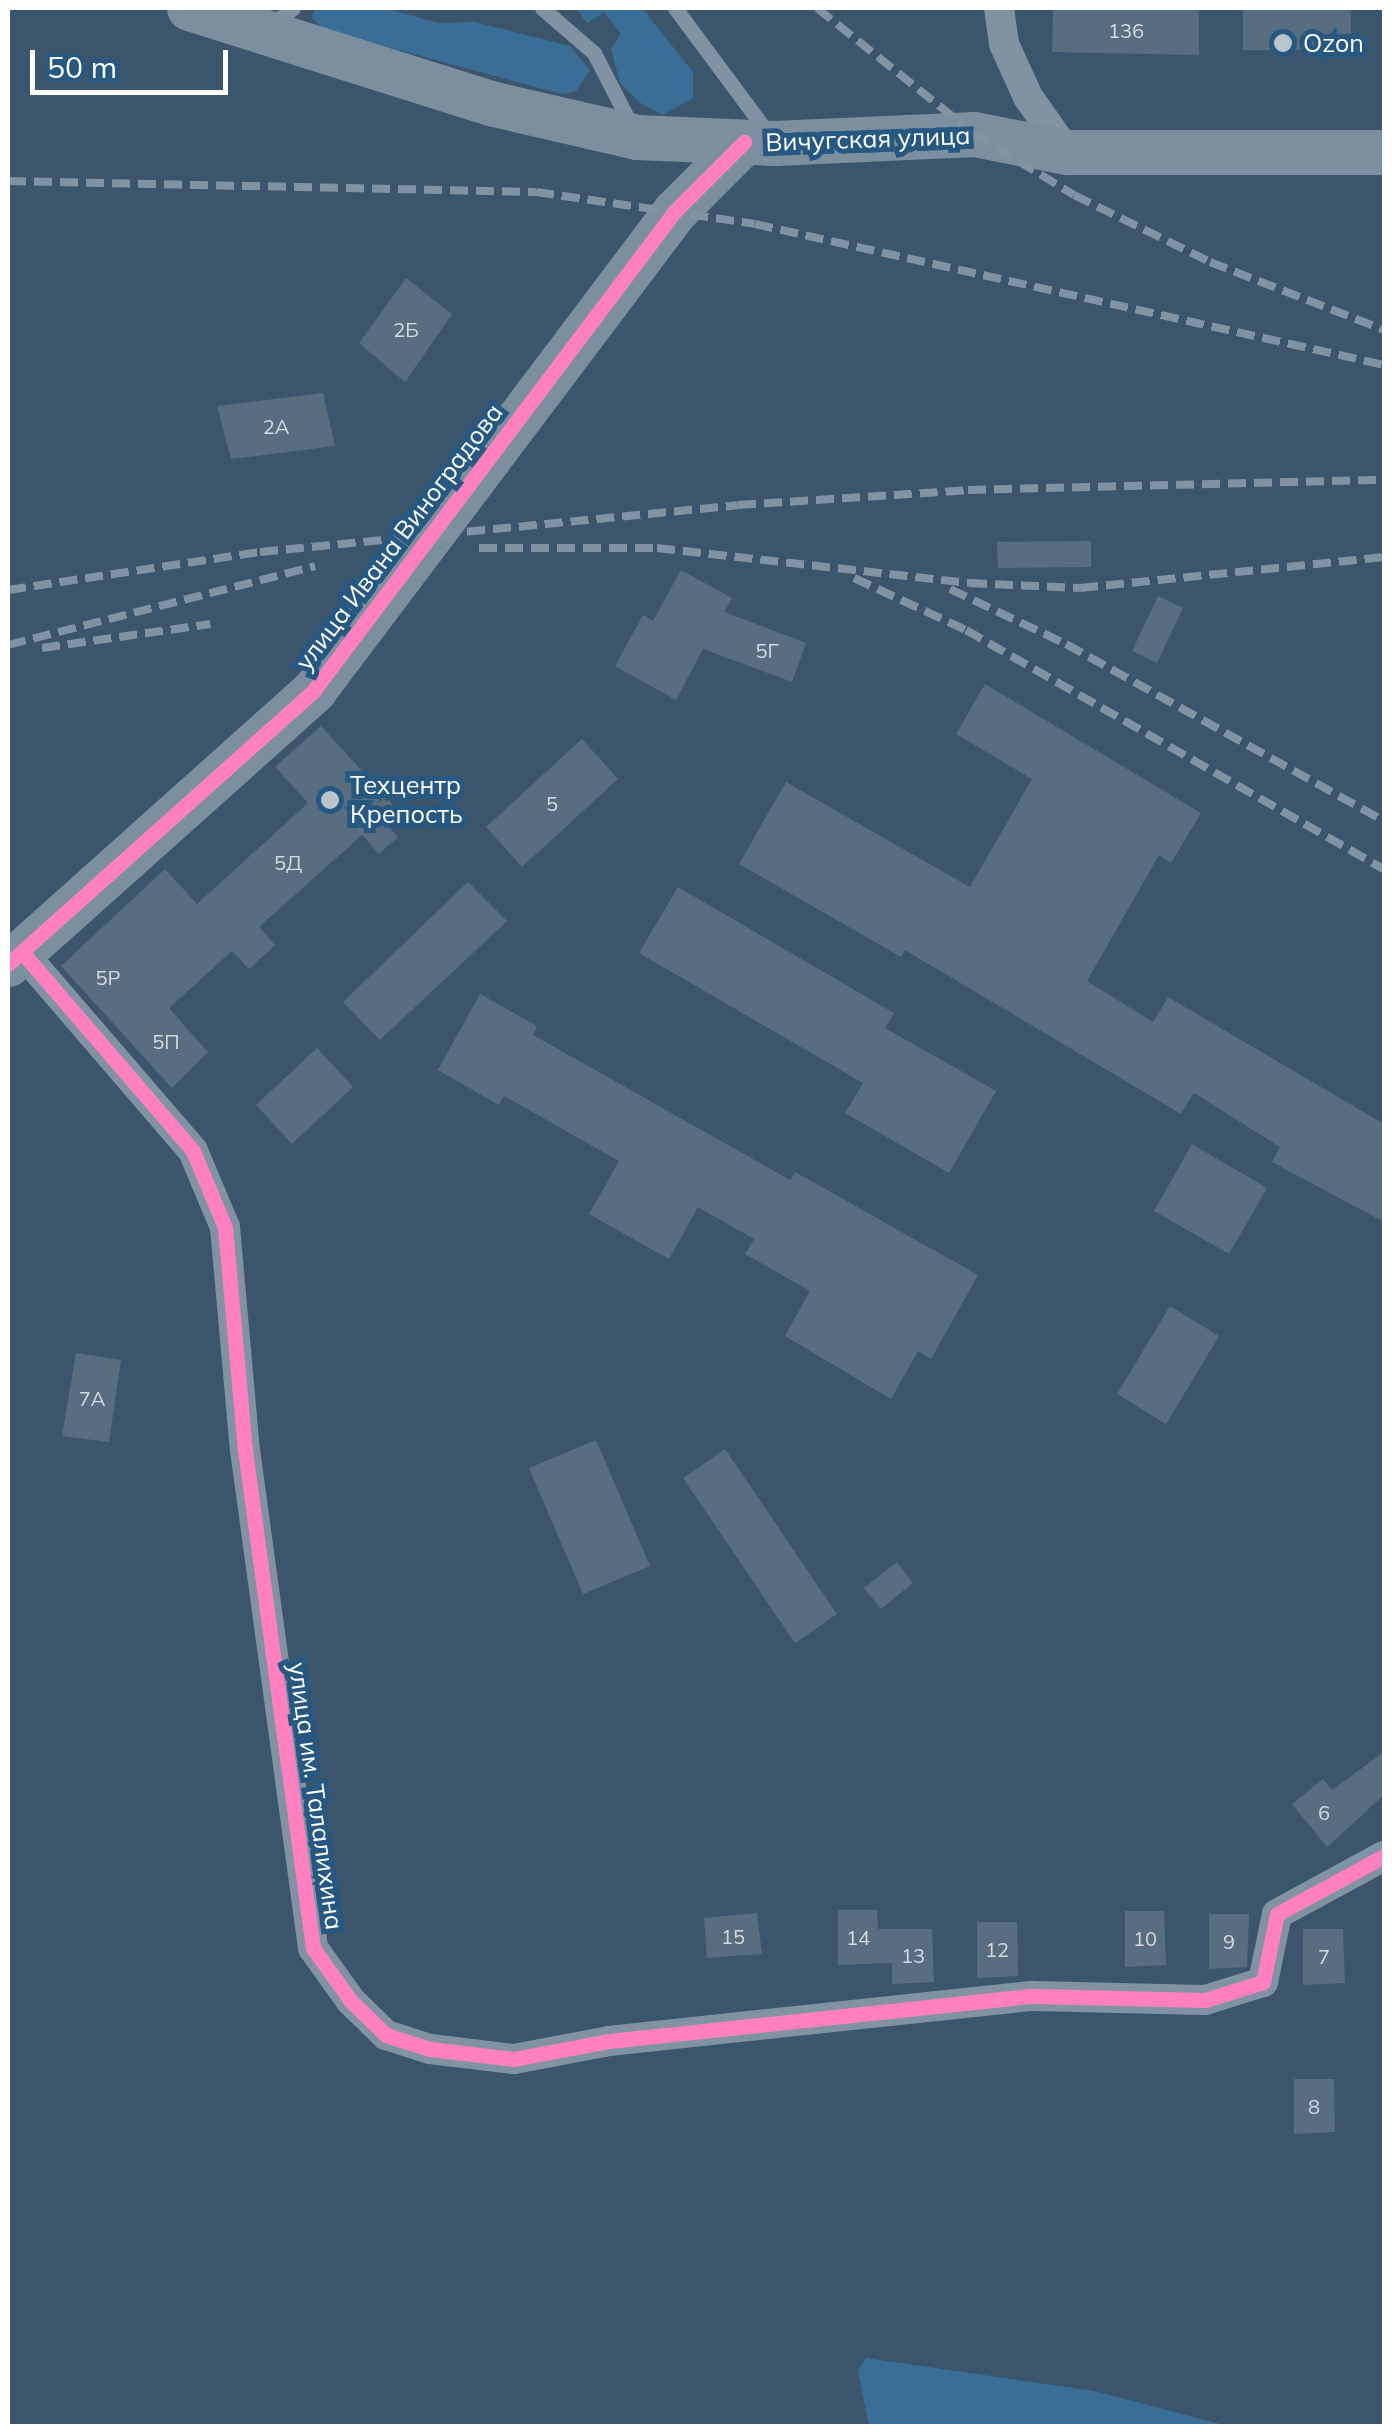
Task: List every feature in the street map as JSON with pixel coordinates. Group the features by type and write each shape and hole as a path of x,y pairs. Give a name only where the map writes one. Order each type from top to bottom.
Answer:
{"main road":[{"name":"Вичугская улица","path":"206,10 278,19 490,103 637,137 760,142 974,134 1067,152 1384,152"},
{"name":"улица Ивана Виноградова","path":"14,958 314,690 675,211 760,142"}],"street":[{"path":"998,8 1004,44 1028,96 1067,152"},
{"name":"улица им. Талалихина","path":"14,958 194,1151 225,1227 247,1469 313,1948 350,2001 386,2035 430,2049 514,2059 609,2041 1032,1996 1206,2000 1264,1982 1278,1914 1384,1856"}],"lane":[{"path":"542,8 594,53 637,137"},
{"path":"675,8 760,142"}],"shaded area":[{"path":"315,8 384,8 438,23 475,22 570,46 590,70 576,91 562,94 325,30 312,18"},
{"path":"576,8 642,8 693,72 693,98 663,115 639,102 620,83 611,49 621,34 604,12 587,23"},
{"path":"866,2358 1094,2391 1228,2426 869,2426 858,2371"}],"building":[{"path":"1053,8 1199,8 1199,55 1052,52"},
{"path":"1243,8 1351,8 1351,50 1243,50"},
{"path":"406,278 452,314 405,382 359,343"},
{"path":"323,393 335,446 231,459 217,406"},
{"path":"1091,541 1091,567 998,568 997,542"},
{"path":"681,570 732,598 724,612 806,643 792,682 703,649 676,700 615,666 643,615 653,621"},
{"path":"1158,596 1183,608 1157,663 1132,651"},
{"path":"985,684 1201,813 1171,863 1159,855 1087,981 1153,1022 1168,997 1384,1124 1384,1222 1272,1162 1280,1147 1194,1093 1181,1114 905,950 901,957 739,864 786,782 970,887 1032,779 956,734"},
{"path":"321,726 394,806 380,818 398,837 379,854 362,835 259,927 275,945 249,969 232,951 169,1008 208,1052 172,1088 61,966 165,869 197,904 308,803 275,767"},
{"path":"582,739 618,779 522,867 486,827"},
{"path":"468,882 507,921 380,1040 343,1002"},
{"path":"678,887 894,1013 885,1028 996,1091 949,1173 845,1113 863,1083 639,953"},
{"path":"480,994 537,1026 533,1035 790,1180 795,1172 978,1275 931,1359 918,1351 891,1399 785,1336 810,1291 745,1254 754,1239 698,1207 669,1259 589,1214 619,1161 504,1096 499,1105 438,1070"},
{"path":"317,1048 353,1087 292,1144 256,1105"},
{"path":"1192,1144 1267,1188 1229,1254 1154,1211"},
{"path":"1170,1306 1219,1336 1166,1424 1117,1394"},
{"path":"76,1353 121,1360 109,1442 62,1436"},
{"path":"596,1440 650,1566 583,1594 529,1468"},
{"path":"725,1449 837,1614 795,1643 683,1478"},
{"path":"897,1562 913,1583 881,1609 864,1588"},
{"path":"1384,1752 1384,1795 1327,1847 1292,1804 1323,1779 1332,1790"},
{"path":"838,1910 877,1910 878,1929 932,1929 934,1982 892,1984 892,1963 838,1965"},
{"path":"1125,1911 1164,1911 1166,1965 1125,1967"},
{"path":"757,1913 762,1954 707,1958 704,1918"},
{"path":"1209,1914 1249,1914 1247,1967 1209,1969"},
{"path":"977,1922 1017,1922 1018,1976 977,1978"},
{"path":"1303,1929 1343,1929 1345,1983 1303,1985"},
{"path":"1294,2079 1334,2079 1335,2132 1294,2134"}],"railway":[{"path":"817,8 974,134 1074,195 1210,262 1384,330"},
{"path":"8,181 536,192 755,224 1384,365"},
{"path":"8,590 260,552 738,505 968,490 1384,480"},
{"path":"479,548 657,548 969,583 1080,588 1384,557"},
{"path":"8,645 315,566"},
{"path":"854,578 966,630 1384,869"},
{"path":"950,589 1066,644 1384,821"},
{"path":"42,648 210,624"}],"cycle path":[{"path":"8,964 314,690 675,211 744,142"},
{"path":"22,952 193,1151 225,1227 245,1450 313,1948 351,2001 386,2035 430,2049 514,2059 609,2041 1033,1996 1205,2000 1263,1982 1277,1914 1384,1856"}],"place":[{"name":"Ozon","path":"1283,43"},
{"name":"Техцентр Крепость","path":"330,800"}]}
